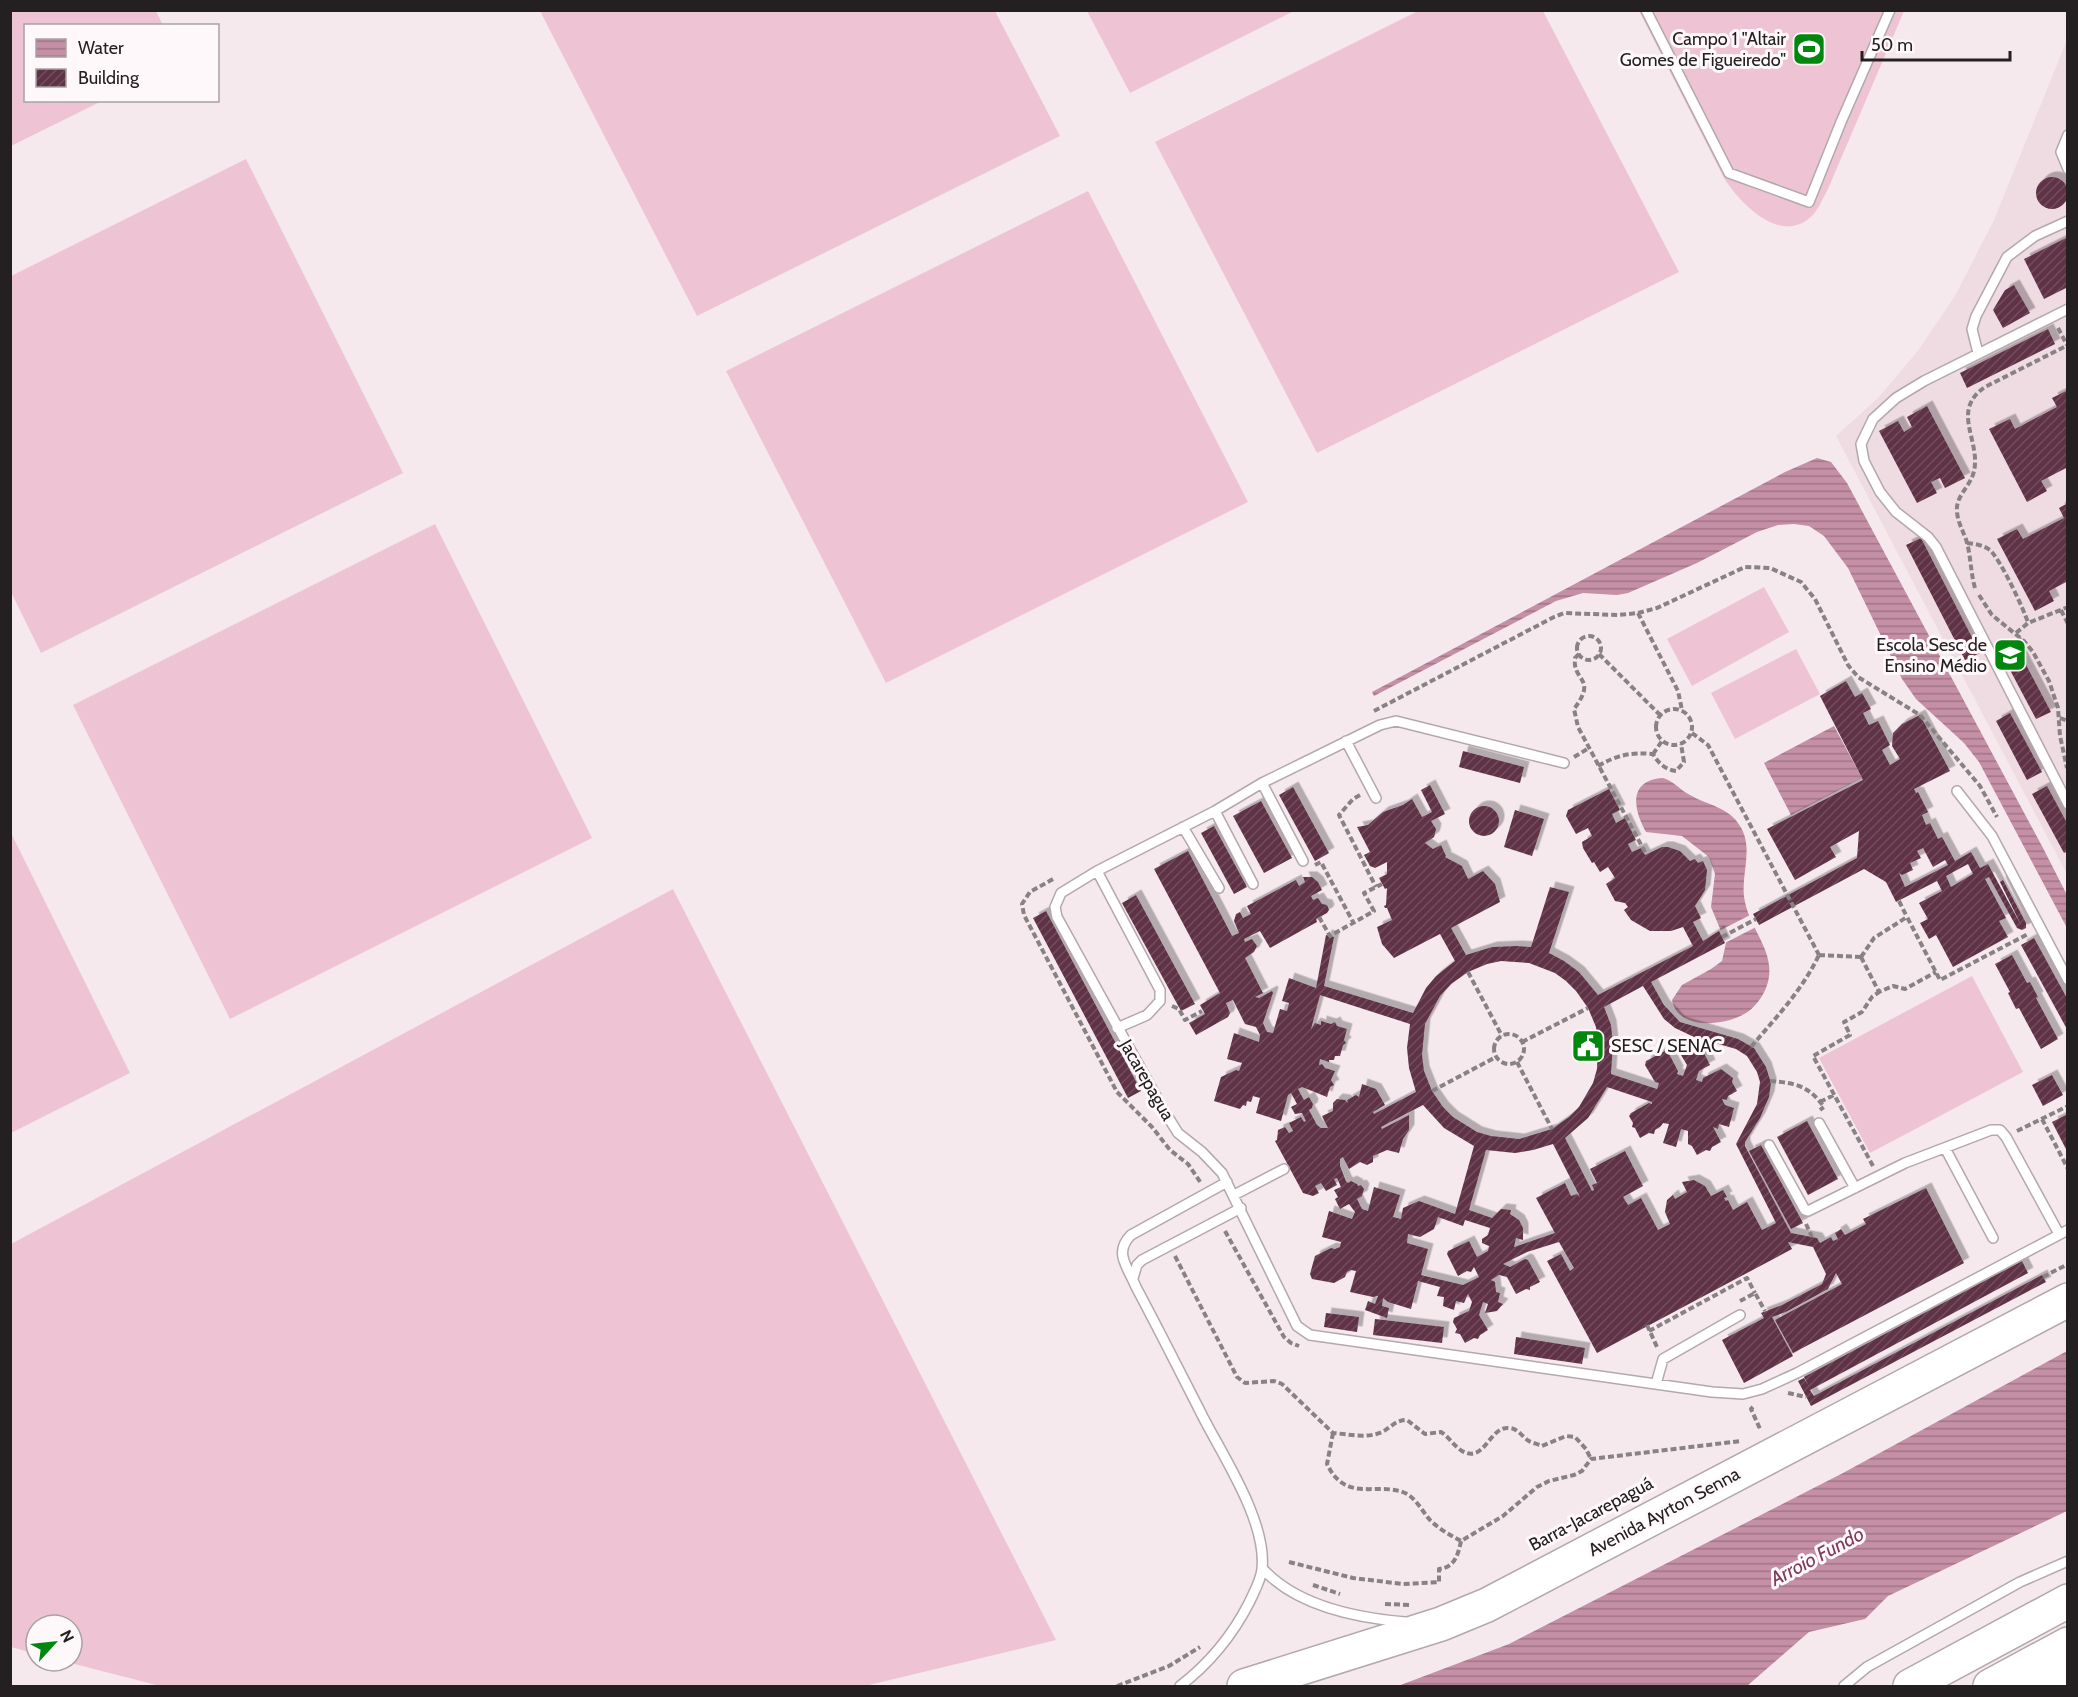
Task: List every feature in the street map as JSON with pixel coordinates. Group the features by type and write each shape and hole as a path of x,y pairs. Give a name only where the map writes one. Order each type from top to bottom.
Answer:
{"highway":[{"name":"Avenida Ayrton Senna","path":"1244,1686 1430,1615 1487,1605 2067,1300"},
{"path":"1910,1686 2067,1601"},
{"path":"1990,1686 2067,1644"},
{"path":"2043,1686 2067,1674"}],"lane":[{"path":"1646,10 1729,172 1809,202 1890,10"},
{"path":"2067,135 2061,152 2067,169"},
{"path":"1978,353 1972,329 1976,316 2007,257 2035,236 2067,221"},
{"path":"2067,309 1978,353 1896,398 1873,419 1862,444 1864,461 1880,492 1896,512 1928,537 1936,547 2067,804"},
{"path":"1060,893 1097,871 1215,811 1262,783 1380,725 1396,722 1564,763"},
{"path":"1346,741 1374,793"},
{"path":"1262,783 1303,861"},
{"path":"1957,792 1992,836 2067,980"},
{"path":"1215,811 1253,884"},
{"path":"1182,827 1219,888"},
{"path":"1097,871 1160,990 1161,1001 1147,1015 1117,1028"},
{"name":"Jacarepagua","path":"1060,893 1055,907 1057,916 1162,1109 1178,1132 1208,1157 1222,1173 1298,1326 1310,1335 1656,1384 1743,1394 1762,1389 1797,1373 2063,1232"},
{"path":"1819,1123 1856,1188"},
{"path":"1769,1145 1805,1210 1813,1210 1905,1163 1990,1130 2000,1130 2063,1232"},
{"path":"1945,1148 1993,1238"},
{"path":"1234,1196 1284,1169"},
{"path":"1180,1686 1213,1657 1227,1640 1252,1596 1262,1568 1258,1530 1126,1266 1121,1251 1123,1243 1131,1235 1227,1182"},
{"path":"1133,1278 1139,1263 1241,1208"},
{"path":"1656,1384 1663,1359 1740,1315"},
{"path":"1844,1686 1868,1667 2020,1582 2067,1561"},
{"path":"1262,1568 1285,1589 1320,1604 1374,1620 1430,1615"}],"path":[{"path":"2052,317 2067,346 1985,387 1975,394 1970,404 1969,434 1974,447 1976,463 1956,510 1967,543 1969,569 1975,588 1992,615 2016,633 2033,652 2049,681 2060,718 2060,736 2067,769"},
{"path":"1967,543 1979,545 1991,551 2028,623"},
{"path":"1366,715 1564,613 1618,615 1638,613 1657,608 1745,567 1770,568 1801,582 1815,599 1848,665 1858,677 1920,715 1980,786 2001,825"},
{"path":"2016,633 2028,623 2067,607"},
{"path":"2061,610 2067,624"},
{"path":"1638,613 1678,691 1682,710 1691,720 1692,733 1708,745 1819,955"},
{"path":"1589,636 1599,642 1601,650 1599,654 1589,660 1579,654 1578,647 1581,639 1589,636"},
{"path":"1991,654 2022,639"},
{"path":"1579,654 1574,664 1585,694 1574,709 1574,716 1646,854"},
{"path":"1599,654 1660,715"},
{"path":"1682,710 1670,709 1660,715 1656,729 1662,741 1675,746 1681,744 1692,733"},
{"path":"2060,718 2067,721"},
{"path":"1653,754 1662,741"},
{"path":"1598,765 1615,756 1631,753 1653,754 1666,768 1676,771 1684,762 1681,744"},
{"path":"1374,793 1353,799 1339,815 1376,887"},
{"path":"1303,861 1307,869 1321,862 1353,922"},
{"path":"1060,893 1053,879 1030,892 1022,904 1024,915 1117,1092 1152,1127 1170,1150 1188,1164 1200,1180 1206,1194"},
{"path":"1319,917 1330,936 1374,911 1364,893 1382,884"},
{"path":"1899,901 1940,980 2040,927"},
{"path":"1861,957 1874,938 1907,916"},
{"path":"1722,937 1756,919"},
{"path":"1819,955 1861,957"},
{"path":"1751,1047 1792,999 1807,978 1819,955"},
{"path":"1861,957 1879,992"},
{"path":"1468,972 1502,1036"},
{"path":"1878,1177 1813,1056 1850,1035 1844,1022 1862,1012 1872,997 1879,992 1893,986 1905,989 1936,972"},
{"path":"1161,1001 1179,1009 1185,1020 1202,1011"},
{"path":"1522,1042 1588,1008"},
{"path":"1514,1034 1522,1042 1524,1053 1517,1062 1505,1064 1496,1056 1494,1045 1502,1036 1514,1034"},
{"path":"1432,1091 1496,1056"},
{"path":"1517,1062 1552,1129"},
{"path":"1770,1081 1786,1082 1806,1088 1824,1107 1813,1113 1819,1123"},
{"path":"1820,1102 1834,1095"},
{"path":"2006,1137 2067,1106"},
{"path":"2042,1119 2067,1169"},
{"path":"1169,1245 1237,1377 1245,1383 1275,1381 1282,1384 1333,1433 1372,1435 1383,1432 1395,1422 1407,1420 1425,1434 1441,1432 1463,1451 1473,1453 1482,1450 1495,1434 1510,1428 1520,1432 1528,1441 1542,1446 1566,1436 1575,1437 1586,1449 1591,1459"},
{"path":"2043,1277 2067,1264"},
{"path":"1649,1331 1747,1278 1755,1293"},
{"path":"1647,1325 1663,1359"},
{"path":"1786,1393 1806,1397"},
{"path":"1753,1435 1762,1431 1751,1409 1759,1405"},
{"path":"1333,1433 1328,1464 1335,1476 1359,1490 1395,1489 1408,1494 1430,1520 1444,1532 1461,1541"},
{"path":"1289,1562 1353,1578 1403,1584 1439,1582 1439,1569 1455,1561 1461,1541 1503,1516 1537,1487 1549,1480 1582,1471 1591,1459 1745,1440"},
{"path":"1285,1589 1314,1585 1344,1596"},
{"path":"1375,1603 1430,1615"},
{"path":"1117,1686 1169,1666 1207,1643"}],"shaded area":[{"path":"11,10 156,11 162,24 24,24 24,102 100,102 11,146"},
{"path":"540,11 995,11 1060,136 697,316"},
{"path":"1087,11 1294,11 1130,93"},
{"path":"1418,11 1543,11 1679,272 1317,453 1155,142"},
{"path":"1639,11 1904,11 1828,189 1811,217 1795,225 1783,226 1760,216 1739,198 1724,178"},
{"name":"Escola Sesc de Ensino Médio","path":"2067,40 2067,874 1836,436 1878,398 1917,352 1955,296 1994,220"},
{"path":"246,159 403,473 41,653 11,592 11,276"},
{"path":"1088,191 1248,502 886,683 726,371"},
{"path":"435,524 592,838 230,1019 73,705"},
{"path":"1764,587 1789,632 1692,686 1667,639"},
{"path":"1796,649 1820,694 1735,739 1711,693"},
{"path":"11,833 130,1073 10,1133"},
{"path":"673,889 1056,1640 865,1686 160,1686 84,1666 84,1613 24,1613 24,1651 11,1647 11,1244"},
{"path":"1972,976 2023,1072 1870,1153 1819,1058"}],"water":[{"path":"1817,458 1831,462 1847,483 2043,848 2067,895 2067,928 1979,762 1964,743 1916,699 1902,679 1848,568 1824,536 1809,526 1778,525 1757,532 1697,563 1628,593 1617,595 1583,593 1556,601 1374,696 1372,692 1785,472"},
{"path":"1834,726 1862,778 1791,815 1764,763"},
{"path":"1663,778 1690,795 1730,815 1740,826 1744,835 1747,854 1745,902 1767,954 1769,976 1766,988 1755,1006 1746,1013 1726,1021 1703,1023 1693,1021 1683,1017 1676,1010 1672,1000 1682,985 1722,961 1726,943 1711,907 1715,874 1709,857 1682,836 1646,832 1638,814 1636,797 1639,790 1652,780"},
{"name":"Arroio Fundo","path":"2067,1351 2067,1511 1888,1596 1865,1619 1809,1632 1747,1686 1398,1686 1509,1644 1843,1473"}],"pier":[{"path":"1752,914 1758,926 1725,943 1719,931"}],"building":[{"path":"2052,177 2064,181 2068,193 2064,205 2052,209 2040,205 2036,193 2040,181"},
{"path":"2068,237 2068,287 2044,299 2024,259"},
{"path":"2014,285 2030,313 2003,328 1993,310 2005,290"},
{"path":"2048,329 2055,344 1967,388 1960,373"},
{"path":"2068,390 2068,467 2041,481 2047,491 2027,502 1989,429 2010,419 2015,429 2057,407 2052,398"},
{"path":"1927,406 1965,478 1945,488 1940,478 1931,482 1937,493 1917,503 1879,431 1898,421 1904,432 1912,427 1907,417"},
{"path":"2068,503 2068,581 2049,591 2054,601 2035,611 1997,539 2017,529 2023,539 2064,518 2059,508"},
{"path":"1921,538 1980,653 1965,660 1906,545"},
{"path":"2016,646 2051,712 2036,719 2001,653"},
{"path":"1846,681 1855,697 1862,693 1871,709 1863,713 1869,725 1878,721 1890,745 1882,750 1890,765 1900,759 1892,746 1893,733 1902,724 1920,715 1950,771 1914,789 1916,793 1918,792 1928,812 1922,815 1926,825 1930,823 1938,839 1942,837 1955,861 1971,852 1980,868 1988,864 2021,925 2000,882 2003,880 2026,923 2026,928 2022,930 2017,928 1989,877 1985,879 2006,918 1999,921 2008,937 1953,967 1936,935 1929,939 1920,923 1928,919 1919,903 1942,891 1937,881 1896,902 1886,882 1864,869 1759,925 1753,914 1857,858 1859,831 1830,847 1836,857 1795,880 1767,829 1863,780 1820,696","holes":["1923,848 1933,867 1945,860 1948,865 1905,887 1899,873 1902,875 1913,870 1910,863 1921,858 1917,851","1968,864 1973,874 1951,887 1946,876"]},
{"path":"2010,713 2042,772 2027,780 1996,721"},
{"path":"1463,751 1524,767 1520,783 1459,767"},
{"path":"1430,785 1445,814 1431,821 1436,829 1435,834 1425,843 1433,849 1441,845 1445,857 1462,866 1468,879 1483,871 1495,884 1500,902 1451,928 1466,955 1492,947 1531,947 1550,887 1569,892 1549,953 1579,972 1598,995 1693,946 1683,927 1671,931 1650,931 1631,920 1624,910 1628,907 1625,903 1615,901 1606,884 1615,878 1608,867 1600,872 1583,848 1582,842 1592,836 1588,828 1576,834 1566,816 1568,810 1609,789 1620,810 1612,814 1616,823 1625,818 1636,840 1628,844 1632,852 1641,848 1645,855 1662,847 1668,847 1680,851 1690,861 1695,859 1698,863 1703,861 1707,870 1705,890 1695,906 1701,918 1693,922 1703,941 1719,931 1725,943 1651,982 1664,1005 1680,1022 1738,1039 1754,1048 1766,1067 1771,1083 1769,1097 1745,1146 1791,1233 1817,1238 1820,1243 1831,1237 1833,1241 1838,1239 1835,1233 1841,1229 1845,1235 1866,1224 1863,1219 1926,1188 1964,1263 1793,1353 1775,1320 1842,1284 1836,1273 1828,1289 1772,1317 1793,1356 1744,1383 1722,1340 1764,1318 1761,1313 1822,1284 1826,1274 1813,1247 1788,1242 1792,1249 1597,1353 1547,1261 1561,1254 1570,1271 1574,1268 1559,1242 1527,1252 1503,1264 1510,1267 1525,1259 1528,1260 1540,1282 1530,1287 1530,1290 1526,1289 1516,1294 1507,1277 1499,1275 1491,1280 1495,1282 1496,1292 1500,1293 1498,1302 1503,1304 1497,1311 1485,1313 1488,1304 1483,1302 1479,1315 1488,1330 1478,1339 1474,1338 1465,1343 1460,1334 1455,1333 1457,1329 1453,1322 1454,1318 1469,1311 1472,1302 1468,1294 1464,1303 1456,1301 1454,1310 1443,1306 1444,1297 1437,1296 1440,1287 1418,1281 1411,1309 1388,1302 1383,1298 1382,1306 1389,1308 1387,1318 1365,1310 1368,1301 1375,1304 1378,1296 1350,1292 1356,1271 1347,1272 1345,1277 1334,1283 1312,1279 1310,1274 1315,1256 1331,1248 1340,1247 1341,1242 1322,1237 1329,1211 1352,1219 1355,1212 1349,1204 1340,1209 1334,1190 1341,1187 1337,1178 1334,1179 1337,1185 1326,1191 1321,1183 1315,1186 1319,1193 1313,1196 1303,1193 1275,1141 1278,1130 1285,1127 1289,1133 1293,1131 1289,1123 1301,1117 1304,1122 1306,1121 1302,1113 1295,1114 1291,1107 1297,1104 1291,1093 1288,1095 1281,1121 1256,1113 1260,1098 1253,1096 1251,1102 1247,1101 1246,1106 1243,1105 1240,1109 1214,1101 1221,1077 1236,1070 1239,1071 1242,1063 1227,1059 1234,1033 1259,1042 1260,1035 1256,1027 1245,1024 1233,1000 1226,1003 1230,1013 1228,1017 1196,1035 1189,1023 1205,1014 1200,1005 1220,993 1154,869 1188,851 1232,936 1239,933 1234,921 1236,914 1240,912 1243,918 1251,914 1247,906 1296,880 1299,886 1305,882 1303,877 1312,877 1318,882 1322,890 1311,896 1313,900 1318,898 1322,904 1327,905 1329,910 1316,919 1317,922 1270,948 1260,931 1244,939 1245,942 1252,939 1257,946 1254,952 1245,958 1263,993 1255,997 1259,998 1272,991 1273,993 1263,1023 1267,1032 1273,1033 1280,1009 1287,1011 1289,1003 1282,1001 1289,978 1316,988 1326,935 1334,937 1324,986 1413,1013 1426,988 1436,976 1455,961 1440,934 1394,958 1382,944 1377,927 1392,920 1384,906 1386,905 1387,888 1385,889 1379,878 1387,874 1387,862 1375,868 1370,866 1364,855 1370,852 1357,827 1368,825 1383,812 1412,799 1422,817 1432,812 1421,790","holes":["1501,961 1529,963 1555,973 1576,991 1588,1008 1596,1027 1597,1069 1593,1083 1579,1107 1552,1129 1519,1139 1477,1132 1453,1117 1432,1091 1424,1071 1422,1055 1425,1024 1440,996 1451,984 1468,972","1643,986 1664,1019 1675,1028 1694,1037 1736,1049 1747,1056 1760,1082 1757,1104 1736,1144 1776,1223 1762,1230 1747,1202 1733,1210 1728,1200 1724,1198 1727,1197 1723,1190 1711,1196 1705,1186 1694,1180 1682,1182 1687,1192 1675,1199 1673,1195 1667,1200 1665,1212 1670,1224 1658,1230 1641,1198 1628,1205 1623,1197 1643,1186 1625,1151 1590,1169 1597,1183 1592,1185 1594,1190 1592,1191 1565,1138 1588,1118 1607,1087 1652,1102 1629,1116 1633,1123 1632,1127 1635,1128 1640,1138 1649,1133 1654,1134 1663,1123 1669,1124 1663,1143 1676,1147 1681,1129 1688,1131 1688,1144 1692,1146 1697,1155 1706,1150 1710,1151 1712,1147 1721,1142 1713,1127 1718,1129 1719,1124 1729,1127 1734,1108 1725,1105 1722,1099 1727,1100 1728,1096 1737,1091 1732,1082 1733,1078 1721,1069 1703,1078 1702,1082 1696,1080 1699,1071 1710,1065 1704,1053 1709,1051 1706,1044 1694,1041 1688,1044 1691,1050 1681,1055 1687,1065 1683,1076 1677,1074 1678,1071 1668,1052 1665,1051 1646,1061 1645,1065 1655,1082 1659,1083 1657,1089 1611,1074 1613,1044 1611,1025 1604,1007","1320,995 1410,1024 1407,1048 1409,1068 1416,1092 1374,1114 1373,1112 1385,1105 1376,1089 1362,1084 1359,1097 1356,1095 1347,1100 1348,1103 1337,1099 1333,1103 1333,1111 1322,1116 1328,1128 1321,1128 1309,1110 1313,1104 1309,1097 1304,1100 1298,1089 1302,1087 1327,1097 1330,1087 1334,1085 1331,1080 1335,1071 1325,1068 1322,1064 1319,1065 1320,1059 1329,1062 1329,1060 1334,1060 1335,1056 1340,1056 1343,1045 1346,1043 1344,1040 1347,1029 1337,1026 1335,1022 1331,1024 1321,1021 1321,1025 1315,1023 1311,1029","1423,1105 1444,1128 1474,1146 1455,1214 1419,1201 1403,1208 1401,1219 1393,1217 1400,1195 1374,1187 1368,1211 1362,1209 1357,1199 1362,1196 1364,1189 1361,1185 1346,1181 1340,1166 1340,1159 1343,1157 1349,1169 1360,1162 1367,1165 1373,1162 1373,1156 1387,1150 1399,1153 1403,1139 1409,1130 1409,1115 1382,1129 1381,1127","1553,1144 1580,1197 1577,1194 1571,1196 1565,1183 1536,1198 1555,1233 1514,1247 1516,1238 1523,1240 1523,1228 1519,1220 1510,1214 1511,1210 1501,1209 1492,1218 1469,1210 1486,1150 1515,1153","1438,1217 1463,1226 1465,1220 1490,1228 1488,1235 1482,1239 1482,1243 1489,1246 1488,1251 1477,1257 1469,1241 1448,1251 1447,1254 1458,1276 1467,1271 1471,1272 1474,1267 1479,1277 1463,1285 1421,1275 1428,1249 1407,1243 1408,1234 1420,1237 1434,1229"]},
{"path":"2047,786 2068,825 2068,851 2064,853 2032,794"},
{"path":"1293,787 1329,853 1315,861 1279,795"},
{"path":"1261,801 1292,858 1264,873 1233,816"},
{"path":"1484,806 1490,807 1498,815 1498,827 1490,835 1484,836 1478,835 1470,827 1469,821 1470,815 1478,807"},
{"path":"1515,810 1544,819 1532,856 1504,847"},
{"path":"1214,826 1247,887 1234,894 1201,833"},
{"path":"1136,895 1195,1004 1181,1011 1122,903"},
{"path":"1046,911 1141,1091 1128,1098 1033,918"},
{"path":"2034,938 2068,1000 2068,1031 2021,945"},
{"path":"2012,955 2027,983 2030,982 2058,1039 2041,1049 2019,1008 2016,1009 1995,964"},
{"path":"2052,1075 2063,1095 2043,1106 2032,1085"},
{"path":"2068,1114 2068,1153 2052,1122"},
{"path":"1807,1121 1838,1179 1808,1195 1777,1137"},
{"path":"1761,1145 1803,1223 1791,1229 1749,1151"},
{"path":"2022,1261 2028,1273 1810,1390 1814,1396 2042,1275 2046,1282 1811,1406 1798,1381 1804,1378 1809,1386 1804,1377"},
{"path":"1326,1313 1359,1317 1357,1332 1324,1327"},
{"path":"1375,1319 1444,1327 1442,1343 1373,1335"},
{"path":"1516,1337 1585,1348 1582,1364 1514,1354"}],"place":[{"name":"Campo 1 \"Altair Gomes de Figueiredo\"","path":"1809,49"},
{"name":"Escola Sesc de Ensino Médio","path":"2010,655"},
{"name":"SESC / SENAC","path":"1588,1046"}]}
